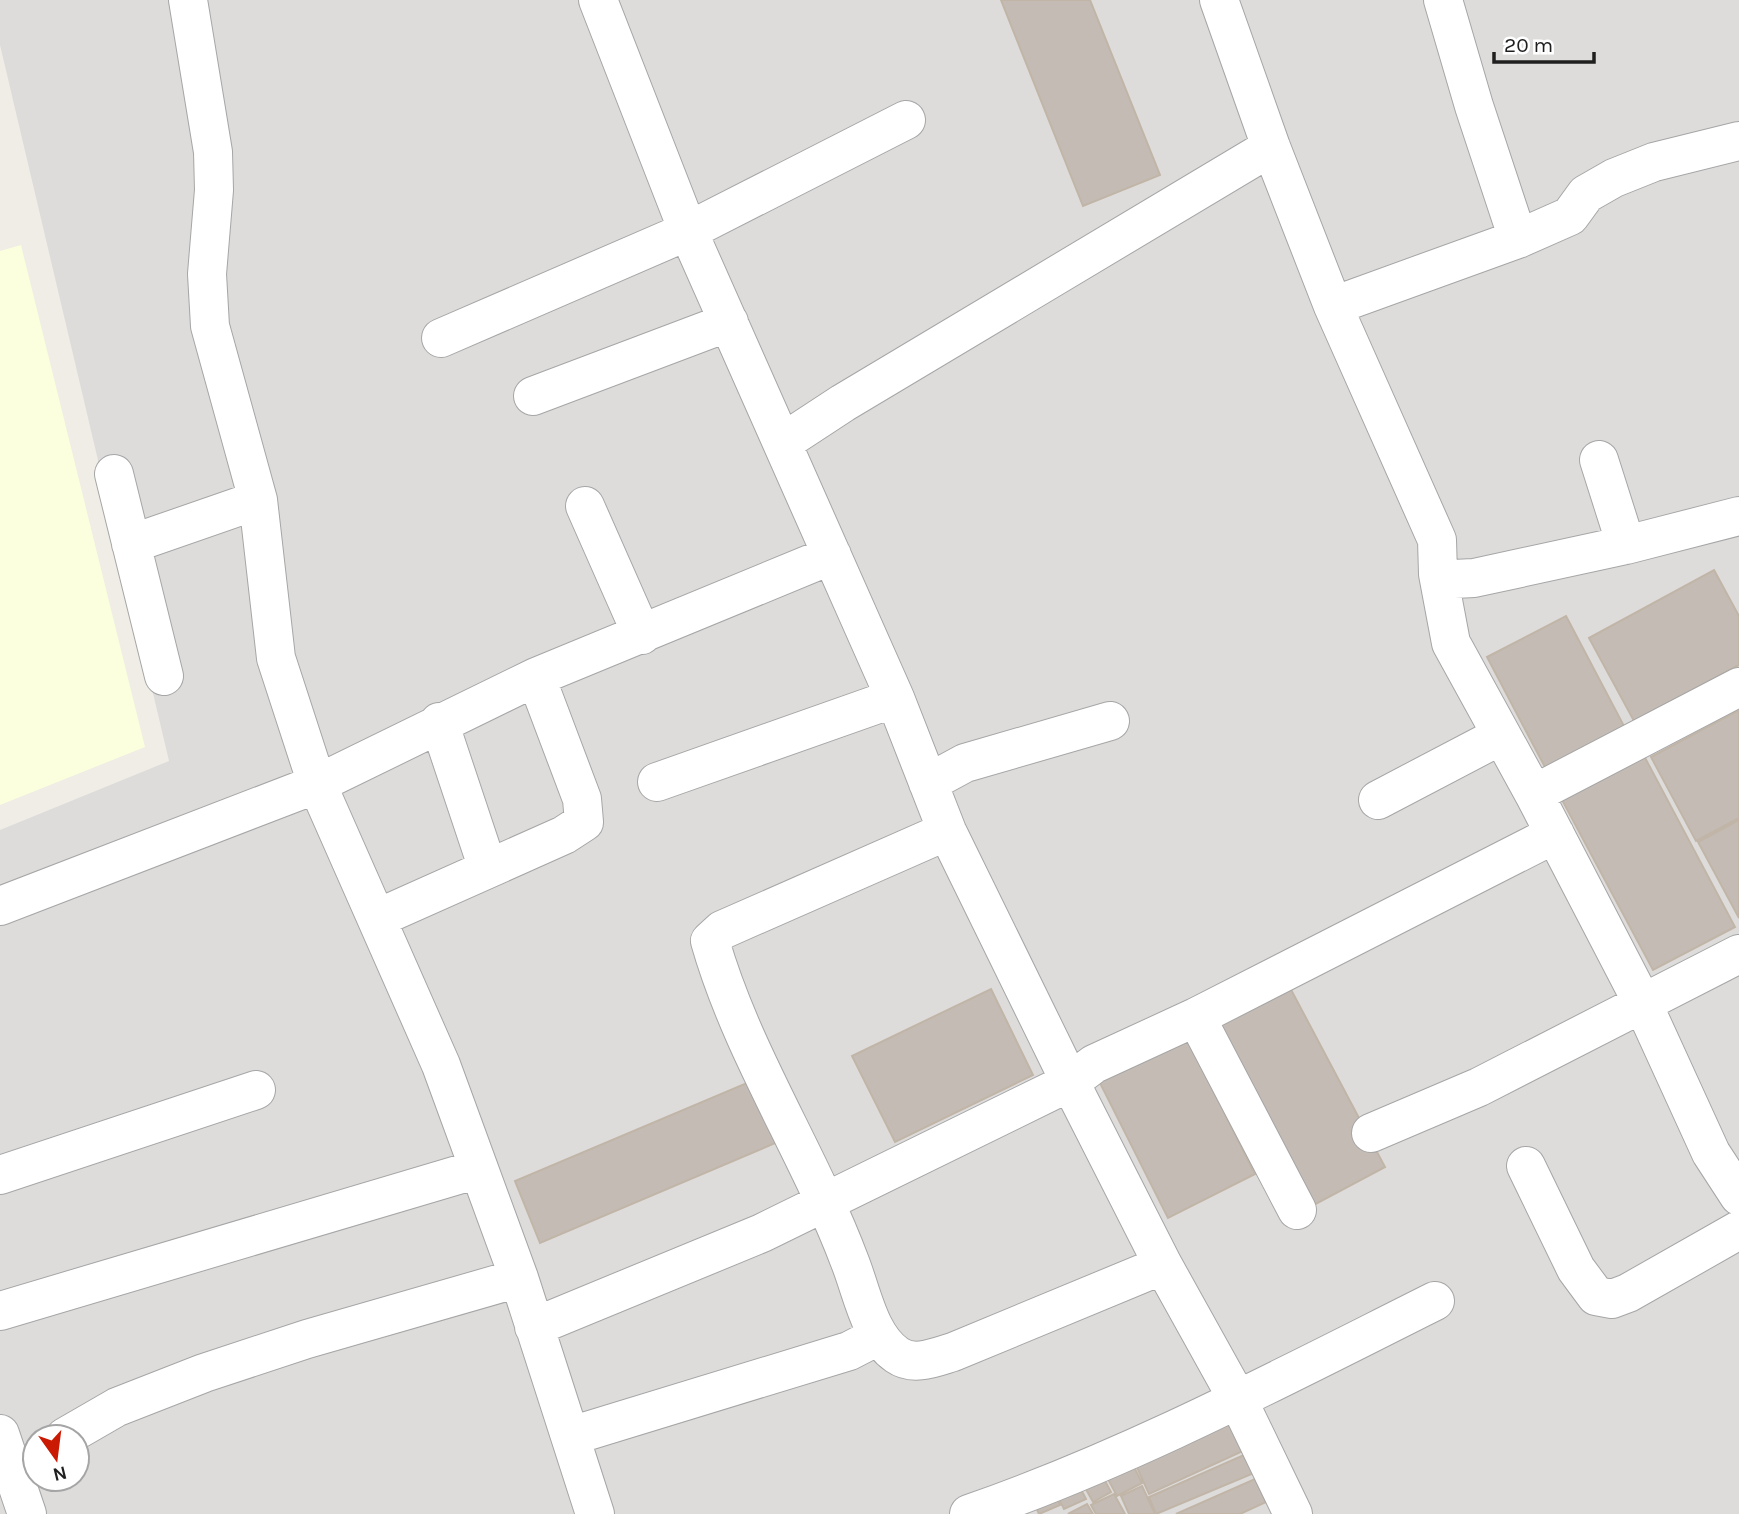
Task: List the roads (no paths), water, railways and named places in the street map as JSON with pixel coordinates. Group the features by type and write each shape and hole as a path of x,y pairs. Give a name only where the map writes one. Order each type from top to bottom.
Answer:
{"street":[{"path":"188,0 213,152 215,190 207,274 210,326 258,500 276,658 317,784 442,1065 519,1278 571,1436 589,1512"},
{"path":"597,0 688,231 895,698 947,831 1070,1082 1163,1265 1238,1400 1293,1514"},
{"path":"1219,0 1270,147 1333,306 1437,540 1438,574 1451,643 1534,794 1642,1002 1711,1153 1739,1196"},
{"path":"1443,0 1474,106 1518,239"},
{"path":"441,338 688,231 906,120"},
{"path":"1333,306 1518,239 1570,216 1587,194 1614,178 1654,162 1739,141"},
{"path":"782,443 843,403 1270,147"},
{"path":"533,396 729,323"},
{"path":"1599,460 1626,545"},
{"path":"114,474 164,676"},
{"path":"131,544 258,500"},
{"path":"585,506 642,635"},
{"path":"1438,574 1454,579 1474,578 1626,545 1739,516"},
{"path":"0,906 317,784 439,722 536,677 832,555"},
{"path":"378,918 584,822 582,799 536,677"},
{"path":"1534,794 1739,687"},
{"path":"657,782 895,698"},
{"path":"928,783 964,763 1110,720"},
{"path":"439,722 488,869"},
{"path":"1378,800 1500,736"},
{"path":"947,831 722,930 710,941 719,972 828,1203 878,1336 898,1357 919,1362 953,1352 1163,1265"},
{"path":"534,1327 828,1203 1070,1082 1094,1064 1196,1017 1555,834"},
{"path":"1371,1133 1479,1087 1739,954"},
{"path":"1196,1017 1297,1210"},
{"path":"0,1175 256,1090"},
{"path":"1526,1166 1576,1269 1596,1296 1612,1299 1628,1293 1739,1230"},
{"path":"0,1311 478,1169"},
{"path":"89,1423 117,1407 204,1373 307,1339 519,1278"},
{"path":"969,1514 1021,1496 1238,1400 1435,1301"},
{"path":"571,1436 849,1351 878,1336"},
{"path":"15,1450 27,1514"}]}
